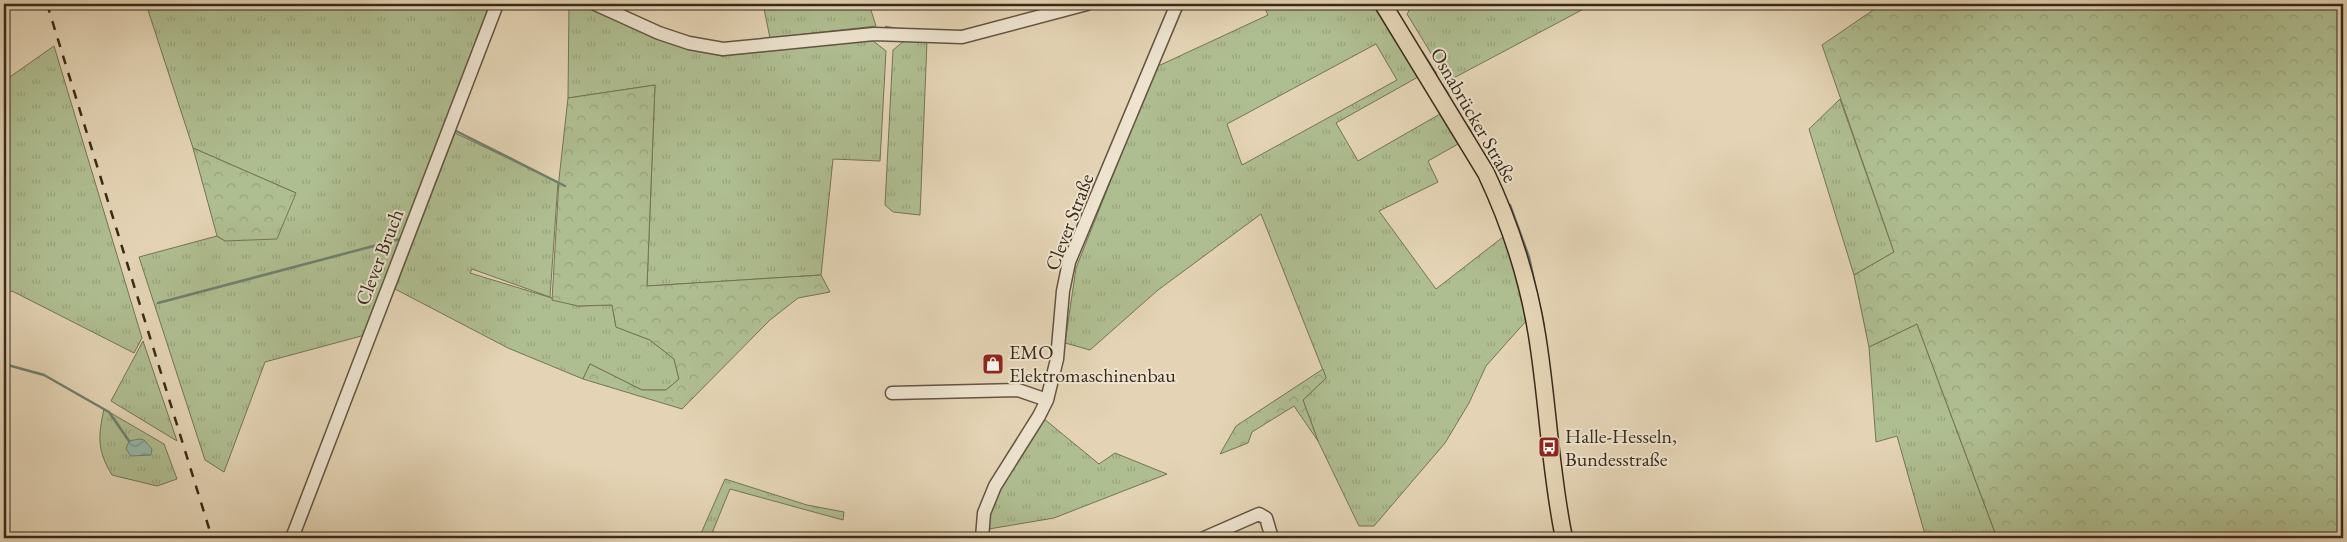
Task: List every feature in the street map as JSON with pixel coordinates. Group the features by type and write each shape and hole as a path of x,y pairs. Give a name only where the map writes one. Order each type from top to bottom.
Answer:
{"main road":[{"name":"Osnabrücker Straße","path":"1385,8 1486,173 1498,199 1518,255 1537,335 1549,450 1564,538"}],"street":[{"name":"Clever Bruch","path":"292,538 497,4"},
{"path":"595,4 659,33 698,46 723,49 874,34 962,37 1071,6 1087,4"},
{"name":"Clever Straße","path":"982,538 984,513 991,494 1047,400 1057,359 1063,291 1069,262 1177,4"},
{"path":"892,393 1018,390 1047,400"},
{"path":"1204,538 1259,514 1266,518 1272,538"}],"green space":[{"path":"146,4 492,4 365,335 265,362 224,472 205,460 139,257 217,236 225,241 296,193 193,148"},
{"path":"569,4 583,4 671,43 722,56 872,40 886,51 880,161 833,159 821,275 647,286 655,85 568,98"},
{"path":"763,4 869,4 876,26 770,38"},
{"path":"1263,4 1372,4 1418,77 1336,123 1358,161 1440,114 1458,144 1428,161 1438,182 1379,211 1436,289 1503,237 1522,299 1526,321 1486,366 1469,403 1445,443 1374,526 1359,526 1318,441 1303,400 1326,378 1261,214 1158,290 1090,350 1065,343 1076,268 1156,67 1268,15","holes":["1376,44 1397,80 1242,165 1227,124"]},
{"path":"1422,4 1593,4 1448,81 1407,14 1410,9"},
{"path":"1882,4 2343,4 2343,538 1997,538 1917,324 1869,347 1854,275 1894,252 1822,45"},
{"path":"904,41 927,41 920,215 893,212 885,205 893,50"},
{"path":"54,46 142,338 134,353 12,291 4,296 4,81"},
{"path":"655,85 647,286 821,275 830,292 798,298 770,320 682,409 583,379 590,364 642,390 666,390 679,379 674,359 650,340 616,327 612,305 578,306 552,300 559,179 568,98"},
{"path":"1840,99 1894,252 1854,275 1809,129"},
{"path":"455,133 558,182 550,297 472,269 470,273 578,306 612,305 616,327 650,340 674,359 679,379 666,390 642,390 590,364 583,379 508,348 395,289"},
{"path":"193,148 296,193 277,239 225,241 217,236"},
{"path":"1917,324 1997,538 1926,538 1897,436 1876,442 1869,347"},
{"path":"143,341 177,441 111,401"},
{"path":"1323,369 1326,378 1303,400 1318,441 1294,406 1252,432 1248,443 1220,454 1236,426"},
{"path":"104,409 164,444 177,479 157,486 112,475 101,451 100,443"},
{"path":"1043,418 1099,464 1115,453 1167,474 1054,518 989,529 990,513 1001,489"},
{"path":"725,479 807,505 844,512 843,520 730,489 710,538 699,538"}],"water":[{"path":"144,440 152,449 151,455 131,456 126,449 129,441"}],"waterway":[{"path":"585,4 592,7"},
{"path":"886,27 897,29"},
{"path":"1422,52 1436,74"},
{"path":"1442,85 1448,94"},
{"path":"1468,127 1471,132"},
{"path":"456,131 565,186"},
{"path":"1510,205 1529,257 1544,326"},
{"path":"158,303 400,239"},
{"path":"4,364 44,375 109,412 129,441"}],"railway":[{"path":"47,4 212,538"}],"place":[{"name":"EMO Elektromaschinenbau","path":"993,364"},
{"name":"Halle-Hesseln, Bundesstraße","path":"1549,447"}]}
